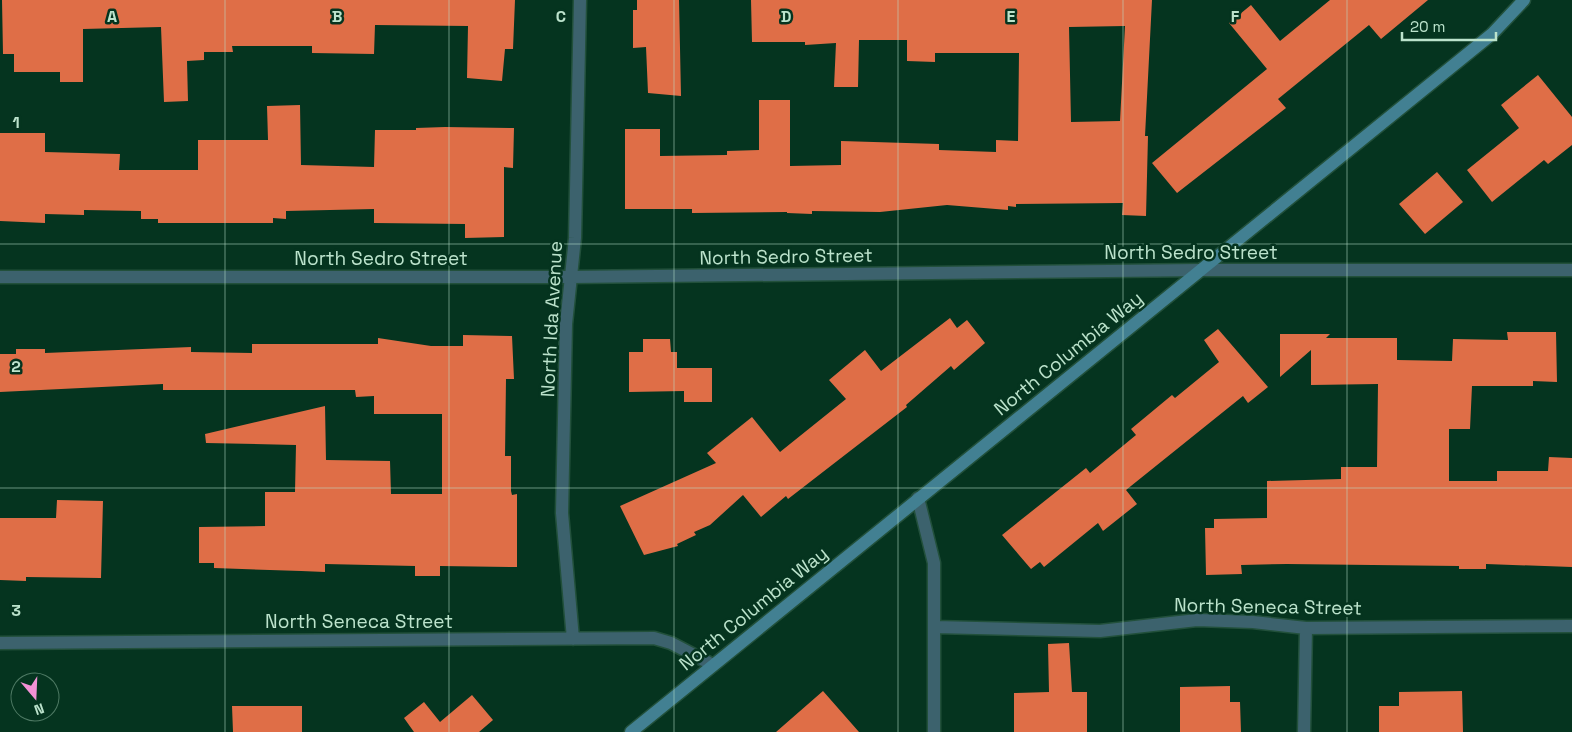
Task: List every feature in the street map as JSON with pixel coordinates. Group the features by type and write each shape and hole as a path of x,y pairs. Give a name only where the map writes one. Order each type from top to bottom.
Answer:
{"street":[{"name":"North Ida Avenue","path":"574,639 562,513 566,324 575,238 580,0"},
{"name":"North Columbia Way","path":"631,732 1492,34 1524,0"},
{"name":"North Sedro Street","path":"0,277 571,277 1201,270 1572,270"},
{"path":"918,498 934,563 934,732"},
{"name":"North Seneca Street","path":"935,626 1100,631 1197,620 1253,622 1306,628 1572,626"},
{"path":"1304,732 1306,628"},
{"name":"North Seneca Street","path":"0,643 654,638 670,643 713,665"}],"building":[{"path":"2,0 515,0 513,49 505,49 502,81 467,78 468,26 375,25 374,54 312,53 312,46 232,46 233,52 204,52 204,60 187,61 188,101 164,102 161,27 83,29 83,82 60,82 60,72 14,72 14,54 3,54"},
{"path":"637,0 679,0 681,96 648,93 646,47 633,48 633,10 637,10"},
{"path":"751,0 1152,0 1145,136 1148,136 1146,216 1122,215 1123,203 1016,204 1016,207 1008,206 1008,210 947,205 880,212 812,211 812,214 787,212 692,213 692,209 625,209 625,129 660,129 660,156 727,155 727,151 759,150 759,100 790,100 790,166 841,165 841,141 939,144 939,150 996,152 996,140 1018,141 1019,53 935,53 935,62 907,61 907,40 859,40 858,87 834,87 836,43 805,45 805,42 752,42","holes":["1125,26 1120,121 1071,122 1069,27"]},
{"path":"1330,0 1428,0 1381,39 1369,25 1278,99 1286,108 1177,193 1152,163 1267,69 1229,23 1251,5 1280,41"},
{"path":"1538,75 1572,117 1572,145 1548,164 1544,160 1492,202 1467,170 1519,128 1501,105"},
{"path":"300,105 301,165 374,167 375,130 416,130 416,128 445,127 514,128 513,168 504,167 504,237 465,238 465,224 374,223 374,209 286,211 286,219 273,218 273,223 158,223 158,219 141,219 141,211 84,210 84,215 45,214 45,223 0,221 0,133 45,133 45,152 120,154 119,170 198,170 198,140 268,140 267,106"},
{"path":"1437,172 1463,202 1425,234 1399,204"},
{"path":"950,318 957,328 967,320 985,343 954,370 951,366 906,405 907,407 788,499 786,496 761,517 743,495 710,525 694,532 696,535 677,544 678,546 644,555 620,506 716,463 707,453 752,417 780,452 846,399 829,380 865,350 881,371"},
{"path":"1218,329 1268,387 1248,403 1243,396 1126,490 1137,504 1103,531 1098,523 1044,567 1040,562 1031,569 1002,535 1086,468 1090,473 1136,435 1131,429 1172,395 1175,398 1219,362 1204,340"},
{"path":"1507,332 1556,332 1557,382 1533,381 1533,386 1472,386 1470,429 1449,429 1449,481 1497,481 1497,471 1548,471 1549,457 1572,458 1572,567 1486,564 1486,569 1459,569 1459,566 1241,565 1242,574 1206,575 1205,528 1214,528 1214,519 1267,518 1267,481 1341,479 1341,467 1377,467 1378,384 1311,385 1311,350 1280,377 1280,334 1330,334 1326,338 1397,338 1397,360 1452,361 1453,339 1508,340"},
{"path":"463,335 512,336 514,379 506,379 505,456 511,456 511,491 512,495 517,494 517,567 440,566 440,576 415,576 415,566 325,564 325,572 214,568 214,563 199,563 199,527 265,526 265,492 295,492 296,445 206,443 205,434 325,406 326,460 390,461 391,494 442,494 442,414 374,414 374,396 356,397 355,390 163,390 163,384 0,392 0,354 16,354 16,349 45,349 45,353 191,347 191,352 252,353 252,344 378,344 378,338 431,346 463,346"},
{"path":"643,339 670,339 671,352 677,352 677,368 712,368 712,402 684,402 684,391 629,392 629,352 643,352"},
{"path":"57,500 103,501 101,578 26,577 26,581 0,580 0,518 56,518"},
{"path":"1069,643 1072,692 1087,692 1087,732 1014,732 1014,693 1049,692 1048,644"},
{"path":"1230,686 1230,702 1240,702 1241,732 1180,732 1180,687"},
{"path":"823,691 859,732 776,732"},
{"path":"1462,691 1463,732 1379,732 1379,706 1399,706 1399,692"},
{"path":"472,695 493,720 479,732 414,732 404,718 424,702 440,722"},
{"path":"232,706 302,706 302,732 233,732"}]}
